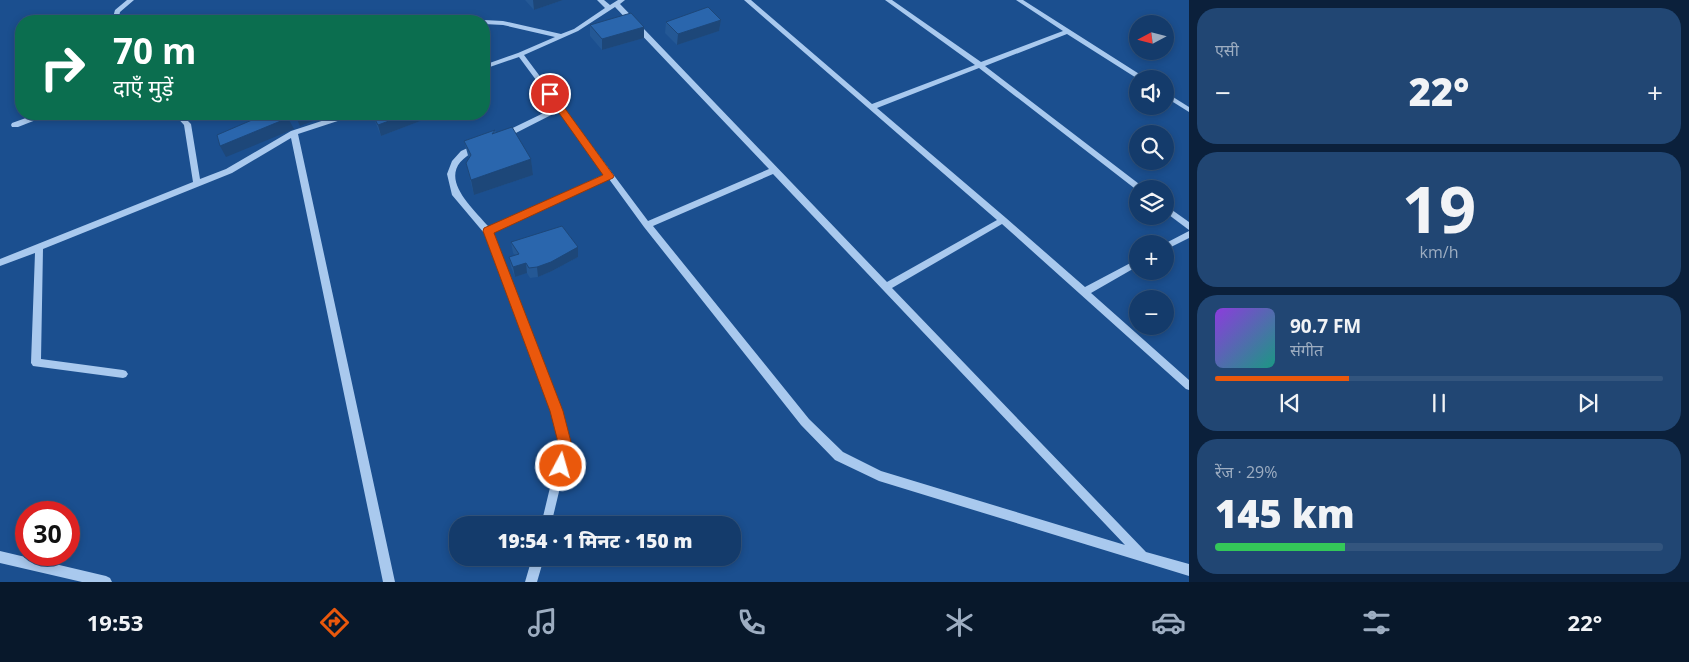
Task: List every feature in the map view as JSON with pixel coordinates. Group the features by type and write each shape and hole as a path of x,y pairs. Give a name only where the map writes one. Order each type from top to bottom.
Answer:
{"street":[{"path":"116,15 117,11 130,0"},
{"path":"600,0 616,4 1143,556"},
{"path":"746,0 1003,220 1189,386"},
{"path":"888,0 980,65 1129,180"},
{"path":"1020,0 1129,70"},
{"path":"490,65 576,30 616,4"},
{"path":"490,22 503,23 561,36"},
{"path":"871,107 1069,31"},
{"path":"520,54 647,225 805,422 839,456 879,476 1189,570"},
{"path":"1174,100 1189,110"},
{"path":"497,140 560,108"},
{"path":"15,125 28,120"},
{"path":"183,120 187,124 197,184"},
{"path":"0,263 229,171 294,133 332,120"},
{"path":"294,133 389,582"},
{"path":"480,146 464,153 454,163 451,174 455,193 488,231 557,411 565,446 548,516"},
{"path":"647,225 775,170"},
{"path":"488,231 609,176"},
{"path":"1174,215 1189,227"},
{"path":"886,287 1003,220"},
{"path":"1174,242 1189,234"},
{"path":"38,247 36,363 123,374"},
{"path":"1084,292 1129,267"},
{"path":"0,557 106,582"},
{"path":"531,582 536,566"}],"building":[{"path":"708,7 721,20 678,34 666,22"},
{"path":"631,13 644,27 602,39 590,25"},
{"path":"252,120 283,120 220,146 217,135"},
{"path":"375,120 392,120 378,125"},
{"path":"512,127 531,159 471,180 466,163 471,155 464,141 495,130 492,134"},
{"path":"562,226 578,247 551,262 537,267 529,268 526,263 513,267 509,257 519,254 511,242"}],"route":[{"path":"550,94 609,176 488,231 557,411 565,446 561,466"}]}
